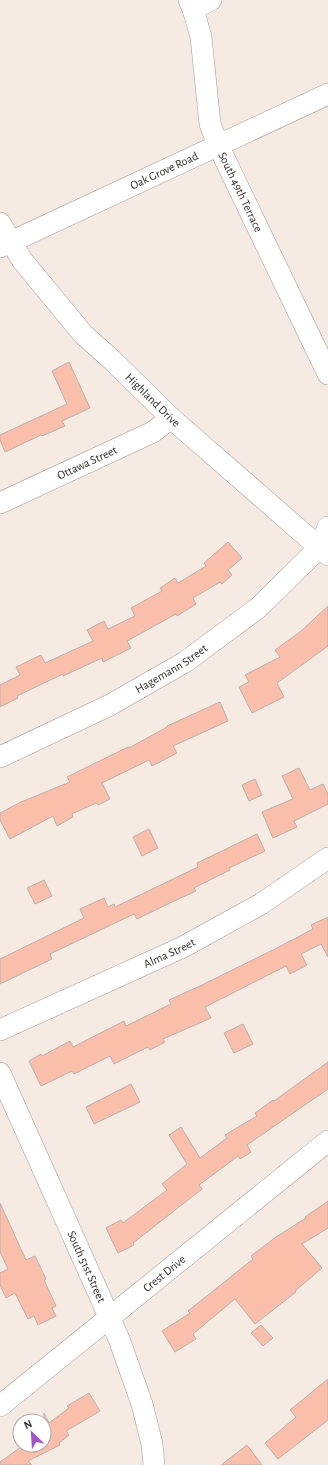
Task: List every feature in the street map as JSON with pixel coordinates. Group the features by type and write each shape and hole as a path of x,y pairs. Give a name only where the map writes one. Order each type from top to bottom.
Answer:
{"street":[{"name":"South 49th Terrace","path":"197,3 210,124 218,145 328,374"},
{"name":"Oak Grove Road","path":"5,245 328,94"},
{"name":"Highland Drive","path":"0,223 5,245 22,260 83,334 112,360 171,418 324,551"},
{"name":"Ottawa Street","path":"0,503 153,432 171,418"},
{"path":"324,551 328,527"},
{"name":"Hagemann Street","path":"0,757 110,705 185,662 258,608 324,551"},
{"name":"Alma Street","path":"0,1030 183,947 261,904 328,858"},
{"name":"South 51st Street","path":"0,1073 110,1318 142,1404 152,1444 154,1465"},
{"name":"Crest Drive","path":"0,1406 328,1141"}],"building":[{"path":"69,362 90,408 62,421 65,426 42,436 41,435 5,452 0,440 0,435 67,404 52,371"},
{"path":"228,542 242,558 228,570 232,575 222,584 220,582 193,598 196,604 177,616 176,614 127,641 131,648 103,662 102,658 63,676 63,674 17,696 18,698 0,707 0,685 20,675 16,667 41,655 45,663 93,641 87,630 104,621 108,629 135,616 131,608 162,591 160,588 175,578 178,583 206,566 204,563"},
{"path":"328,606 328,646 277,683 284,697 252,713 239,687 249,682 245,675 280,657 275,650 300,632"},
{"path":"220,702 228,721 173,746 177,753 152,766 149,760 102,783 110,799 98,805 96,803 72,814 73,817 57,826 53,816 10,839 0,820 0,813 21,802 70,782 67,777 128,747 129,748 167,726"},
{"path":"299,768 310,790 323,784 328,794 328,804 294,821 297,827 273,838 262,812 293,799 282,776"},
{"path":"255,779 262,795 249,801 242,785"},
{"path":"149,829 158,848 142,856 133,837"},
{"path":"257,834 265,851 229,868 230,870 194,888 196,891 137,919 134,914 50,954 52,959 0,984 0,959 84,918 80,909 104,898 108,907 114,904 115,907 198,867 197,863"},
{"path":"44,880 52,896 35,904 27,888"},
{"path":"328,917 328,957 321,944 301,954 307,965 290,974 286,966 205,1007 211,1018 163,1039 165,1042 150,1050 148,1047 114,1064 110,1056 74,1074 72,1071 41,1086 29,1061 41,1054 42,1056 70,1041 73,1047 124,1021 126,1026 171,1004 169,1000 313,929 311,925"},
{"path":"243,1024 253,1044 234,1053 224,1033"},
{"path":"328,1062 328,1089 247,1145 251,1152 240,1159 238,1156 199,1185 202,1189 133,1243 134,1245 118,1253 106,1228 121,1220 123,1223 167,1190 162,1184 187,1164 169,1135 181,1127 200,1158 227,1138 225,1135 257,1116 255,1113"},
{"path":"131,1084 140,1102 94,1124 86,1107"},
{"path":"328,1201 328,1228 302,1244 322,1268 295,1291 296,1292 255,1324 235,1299 193,1334 196,1339 175,1352 162,1331 190,1313 188,1311 253,1259 251,1256"},
{"path":"0,1203 26,1260 35,1256 46,1279 44,1280 56,1306 52,1308 56,1316 38,1325 34,1316 28,1319 15,1293 6,1298 0,1285 0,1273 8,1269 0,1252"},
{"path":"261,1325 273,1338 263,1346 251,1333"},
{"path":"328,1379 328,1420 278,1459 265,1443 296,1417 290,1410"},
{"path":"89,1393 100,1411 66,1431 69,1435 59,1443 60,1445 52,1449 52,1421 69,1408 67,1406"},
{"path":"247,1445 262,1465 221,1465"},
{"path":"13,1453 44,1453 28,1461 32,1465 0,1465 0,1462"}]}
